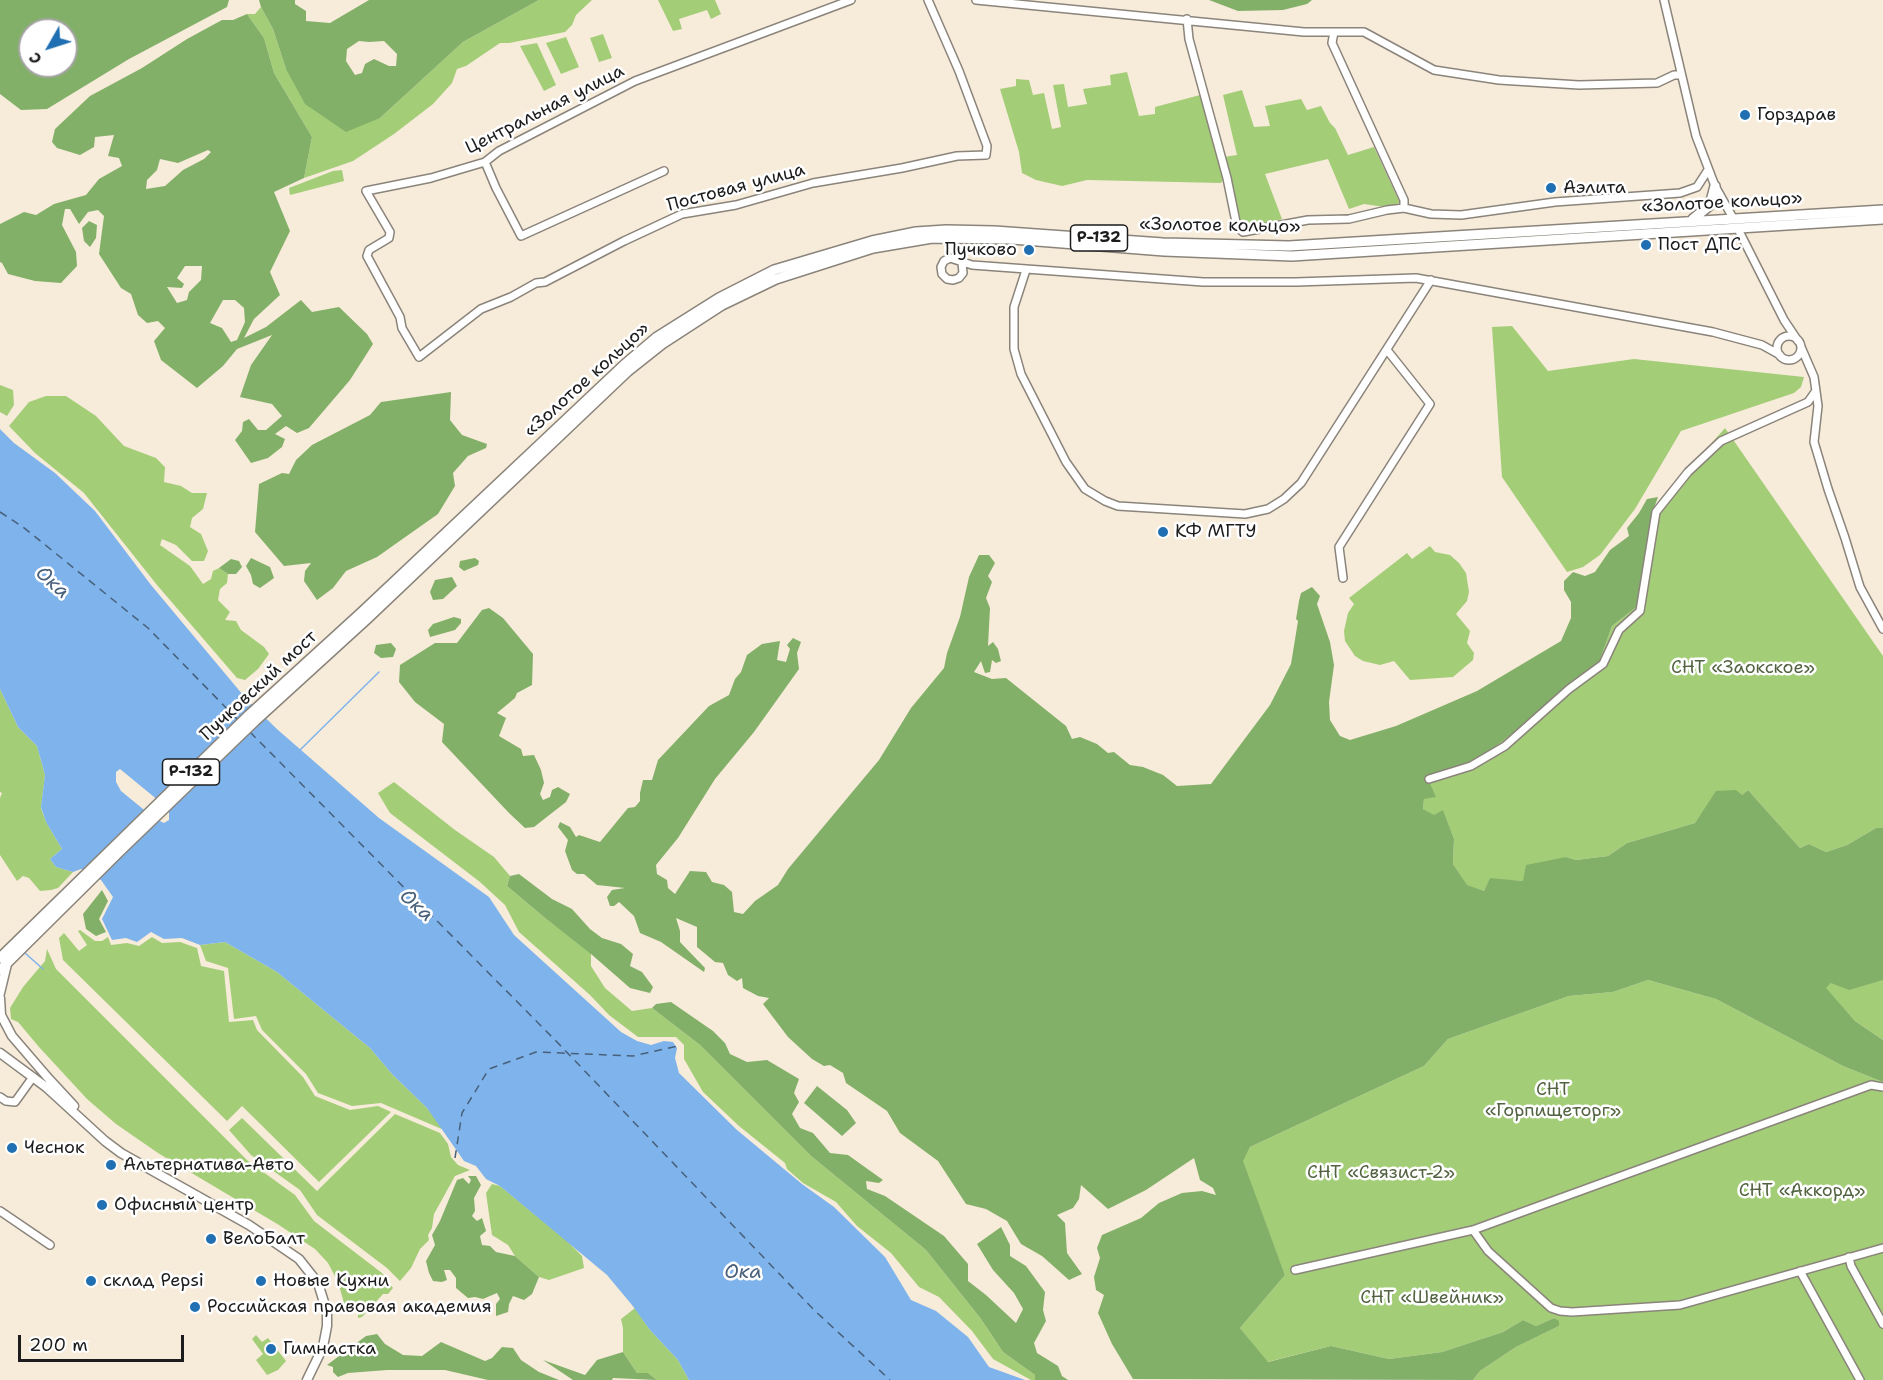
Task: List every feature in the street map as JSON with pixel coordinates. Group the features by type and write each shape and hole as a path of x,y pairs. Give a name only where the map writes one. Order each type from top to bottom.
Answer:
{"highway":[{"path":"1692,220 1710,205 1715,186"},
{"name":"«Золотое кольцо»","path":"365,615 605,381 657,337 719,298 774,270 872,241 916,232 946,230 994,231 1163,243 1289,246 1883,210"},
{"path":"1732,218 1738,229"},
{"name":"«Золотое кольцо»","path":"365,615 628,371 662,344 722,305 776,279 873,248 932,238 1012,239 1164,251 1292,256 1883,219"},
{"name":"Пучковский мост","path":"2,964 26,938 365,615"}],"main road":[{"path":"0,993 2,964"},
{"path":"0,998 1,1015 12,1036 78,1110 88,1125"},
{"path":"0,1053 33,1077 122,1153 249,1225 299,1259 310,1272 327,1312 323,1347 307,1380"},
{"path":"0,1060 20,1067"}],"street":[{"name":"Центральная улица","path":"419,357 402,328 400,317 367,256 369,250 389,238 390,232 366,191 431,178 485,162 499,151 634,81 851,0"},
{"name":"Постовая улица","path":"419,357 438,340 481,309 545,282 682,214 736,205 813,183 957,156 986,154 987,146 971,103 928,0"},
{"path":"976,0 1304,32 1364,32 1434,70 1499,80 1579,85 1657,83 1674,75 1681,75"},
{"path":"1664,0 1696,136 1715,186 1732,218"},
{"path":"1187,20 1188,39 1227,178 1236,227 1243,232 1308,220 1349,219 1404,208 1431,214 1461,215 1556,202 1680,193 1697,187 1708,170"},
{"path":"1334,32 1332,43 1404,200 1404,208"},
{"path":"485,162 521,236 664,171"},
{"path":"1738,229 1811,369 1818,406 1814,442 1860,587 1883,629"},
{"path":"972,265 959,278 953,280 947,279 942,274 941,267 944,261 950,258 972,265 1203,282 1416,278 1694,328 1762,345 1772,345 1790,337 1799,344"},
{"path":"962,263 963,273"},
{"path":"1026,270 1017,295 1013,318 1015,322 1014,349 1021,374 1066,462 1085,489 1118,506 1237,514 1268,509 1284,500 1301,483 1431,280"},
{"path":"1780,356 1778,350 1785,330 1784,320"},
{"path":"1794,359 1798,355 1799,344"},
{"path":"1762,345 1788,360 1794,359 1806,363 1811,369"},
{"path":"1343,578 1339,547 1430,404 1387,350"},
{"path":"1430,779 1471,766 1505,746 1569,689 1603,664 1618,630 1640,611 1656,512 1688,472 1721,441 1808,402 1815,392"},
{"path":"0,1097 6,1101 15,1102 33,1077"},
{"path":"1295,1270 1473,1230 1871,1085 1883,1087"},
{"path":"0,1211 50,1245"},
{"path":"1473,1230 1488,1251 1551,1308 1572,1312 1680,1305 1883,1248"},
{"path":"1849,1257 1851,1266 1883,1324"},
{"path":"1800,1271 1860,1380"}],"green space":[{"path":"0,0 229,0 227,7 129,59 47,109 21,110 0,94"},
{"path":"259,0 295,0 295,4 306,11 306,21 330,23 369,0 539,0 463,42 380,118 346,132 305,104 286,69 273,29","holes":["359,41 384,41 397,54 396,66 389,66 374,59 365,64 362,73 355,75 346,61 347,49"]},
{"path":"539,0 592,0 576,15 572,25 565,32 500,43 466,66 457,69 452,83 433,104 394,134 353,161 304,178 312,137 274,73 264,38 247,14 255,14 261,7 273,29 286,69 380,118 463,42"},
{"path":"658,0 715,0 721,14 711,19 707,10 679,19 682,29 673,31"},
{"path":"1209,0 1312,0 1307,4 1283,10 1238,11"},
{"path":"247,14 264,38 274,73 312,137 304,178 274,192 290,231 270,272 280,295 254,319 244,338 266,327 301,300 312,312 339,307 367,334 373,344 350,380 309,428 297,433 286,426 275,434 285,439 282,447 268,458 251,463 235,440 242,431 243,422 249,419 258,430 266,430 282,416 272,404 240,397 251,365 272,335 237,349 223,366 197,388 161,360 154,341 165,328 158,321 147,323 138,315 131,294 121,288 99,254 104,216 98,210 88,212 79,224 70,209 65,209 62,225 76,252 77,266 61,283 35,281 8,274 0,262 0,224 24,212 36,215 54,204 86,195 99,179 122,166 119,158 108,156 114,135 95,137 94,147 80,155 57,148 52,142 55,129 90,96 222,20 233,20","holes":["208,150 211,152 204,159 183,170 165,186 146,189 147,180 157,170 160,159 178,163","185,266 202,266 201,280 189,292 187,300 177,303 167,287 182,288 184,284 177,278","223,300 235,300 244,308 245,322 237,340 231,342 222,328 210,323"]},
{"path":"603,34 612,58 599,62 590,38"},
{"path":"566,37 579,67 561,74 546,43"},
{"path":"537,43 556,85 544,91 520,46"},
{"path":"1127,72 1139,116 1155,114 1155,107 1200,95 1224,178 1221,183 1087,180 1062,186 1036,180 1022,173 1019,152 1000,89 1016,86 1016,79 1029,80 1033,95 1044,93 1052,129 1061,127 1053,85 1064,84 1068,107 1087,104 1083,89 1111,85 1110,75"},
{"path":"1242,90 1254,127 1270,126 1265,106 1301,99 1307,110 1321,106 1348,155 1374,147 1400,203 1385,207 1364,204 1349,209 1328,159 1265,174 1282,219 1263,225 1247,226 1241,223 1229,184 1230,176 1224,157 1237,155 1223,95"},
{"path":"342,170 344,181 290,195 289,188 333,171"},
{"path":"89,221 97,225 96,238 90,247 84,241 82,228"},
{"path":"1512,326 1548,371 1634,359 1804,377 1801,387 1794,393 1681,431 1635,509 1600,555 1583,567 1567,572 1502,477 1492,327"},
{"path":"0,385 13,390 14,405 7,416 0,412"},
{"path":"451,392 450,420 462,435 487,444 486,448 468,456 453,473 455,486 438,514 377,557 346,571 333,588 317,600 304,581 305,571 311,563 284,566 255,532 259,484 282,473 289,474 296,460 312,445 370,415 381,402"},
{"path":"46,396 66,396 96,416 124,446 156,458 165,467 164,482 181,486 192,493 207,493 203,509 192,518 190,527 201,534 208,551 204,561 192,561 176,545 162,539 160,545 190,566 203,584 211,579 213,571 219,568 228,574 227,583 220,589 218,600 230,612 225,620 236,621 241,630 264,647 269,654 258,669 245,680 237,678 157,585 84,493 35,453 9,426 29,402"},
{"name":"СНТ «Заокское»","path":"1725,428 1883,656 1883,828 1876,828 1847,845 1826,852 1809,844 1800,848 1748,790 1742,795 1705,809 1695,823 1627,843 1608,856 1576,860 1566,857 1523,881 1490,879 1484,891 1467,886 1453,864 1454,839 1443,811 1434,816 1423,809 1424,798 1435,797 1427,777 1597,668 1612,626 1639,605 1654,508"},
{"path":"1658,497 1654,508 1639,605 1612,626 1597,668 1480,758 1427,777 1436,797 1424,799 1423,809 1434,815 1443,810 1454,839 1453,864 1467,885 1484,891 1490,878 1523,881 1526,865 1566,857 1576,860 1608,856 1627,843 1695,823 1716,791 1736,790 1742,795 1748,790 1800,848 1809,844 1826,852 1847,845 1876,828 1883,828 1883,980 1849,990 1831,983 1826,988 1855,1021 1883,1040 1883,1082 1843,1066 1716,999 1648,980 1613,992 1569,996 1448,1039 1424,1066 1250,1147 1243,1161 1285,1275 1240,1328 1268,1362 1331,1346 1389,1359 1442,1352 1503,1332 1523,1320 1536,1326 1554,1318 1559,1321 1559,1326 1516,1347 1480,1371 1473,1380 1133,1379 1112,1344 1098,1313 1104,1295 1096,1290 1094,1277 1100,1258 1097,1248 1102,1235 1141,1218 1159,1203 1182,1193 1202,1191 1216,1195 1213,1188 1200,1180 1194,1158 1146,1190 1108,1209 1081,1185 1079,1199 1073,1208 1057,1215 1065,1223 1067,1253 1082,1274 1069,1280 1042,1256 1021,1244 1007,1221 986,1209 966,1204 938,1161 900,1133 887,1111 846,1083 843,1073 830,1065 824,1066 812,1059 788,1037 763,1004 769,998 758,996 743,988 742,978 737,981 728,975 723,963 715,962 697,947 697,927 676,918 680,931 680,942 705,968 704,972 661,942 640,933 634,916 619,902 610,906 607,897 612,890 625,888 597,885 584,874 577,874 572,870 565,851 568,840 558,827 560,822 570,827 576,837 579,835 600,842 628,808 635,807 640,801 643,780 652,780 658,760 709,706 729,695 747,655 762,644 780,641 777,660 786,662 790,649 787,645 793,638 801,642 797,653 799,669 754,732 715,779 678,838 656,865 657,874 667,880 668,888 675,894 690,871 706,872 712,882 724,885 732,892 734,912 743,914 755,901 778,885 788,869 879,760 911,708 944,668 960,617 969,577 979,555 989,555 995,563 988,576 992,582 986,598 990,608 988,646 993,642 998,649 1001,661 996,663 992,660 990,672 985,673 981,661 974,672 992,679 1006,678 1066,726 1072,739 1080,737 1097,744 1108,753 1114,752 1130,765 1143,767 1163,775 1177,786 1211,784 1270,705 1291,664 1301,593 1312,587 1320,596 1317,604 1330,642 1334,665 1329,702 1330,720 1340,736 1350,740 1396,726 1477,691 1561,641 1571,618 1571,602 1564,590 1564,581 1573,572 1585,576 1595,572 1610,550 1629,536 1627,528 1647,499"},
{"path":"1430,546 1435,552 1450,555 1466,573 1469,592 1467,601 1456,614 1470,631 1467,643 1474,653 1473,660 1453,677 1410,680 1394,661 1380,665 1363,661 1355,656 1345,641 1344,631 1348,613 1354,604 1349,598 1407,553 1412,559"},
{"path":"251,558 270,567 274,578 260,588 253,584 246,566"},
{"path":"475,558 479,561 478,565 464,571 459,567 460,561"},
{"path":"231,559 239,561 242,567 236,574 228,574 219,568"},
{"path":"452,577 457,586 443,599 433,600 430,592 435,580"},
{"path":"489,608 503,618 533,654 532,685 517,693 515,698 497,713 506,718 499,736 521,749 523,756 534,755 544,783 540,794 543,800 550,797 552,790 558,787 570,794 566,802 534,827 525,828 442,742 444,724 415,702 399,682 400,665 435,643 457,643 482,610"},
{"path":"454,617 461,619 461,623 455,630 430,637 428,630 433,624"},
{"path":"391,643 396,649 393,657 381,658 374,653 376,645"},
{"path":"0,689 18,727 37,746 45,775 41,808 46,822 62,849 50,859 56,867 73,872 58,888 51,890 40,891 29,878 23,876 17,881 0,855 0,798 2,793 0,792"},
{"path":"394,782 455,830 494,857 510,876 507,886 591,953 591,966 605,988 632,1011 652,1008 700,1045 811,1156 926,1250 981,1319 1003,1352 1035,1375 1035,1380 993,1359 972,1331 939,1297 919,1287 891,1253 857,1226 836,1202 803,1183 787,1169 785,1163 739,1126 703,1092 684,1059 684,1045 676,1037 638,1037 609,1015 590,995 519,932 505,905 480,882 390,813 378,793"},
{"path":"519,874 552,899 572,909 590,929 602,938 621,944 633,954 630,966 642,972 653,987 650,993 630,988 507,886 510,876"},
{"path":"102,890 108,901 99,919 106,932 96,936 86,929 83,914"},
{"path":"80,930 95,941 102,941 108,937 111,945 127,943 139,946 152,937 162,943 180,942 197,948 201,966 224,971 229,1022 253,1020 257,1030 303,1077 315,1096 350,1110 378,1106 391,1112 319,1182 242,1106 227,1121 63,960 59,938 64,933 79,951 87,945 78,931"},
{"path":"225,942 277,972 370,1048 392,1074 427,1108 444,1130 381,1103 352,1106 318,1093 306,1074 262,1030 256,1016 234,1019 228,968 206,961 200,945"},
{"path":"47,949 56,969 248,1161 295,1195 314,1221 382,1273 393,1288 388,1294 383,1294 362,1317 358,1318 358,1304 346,1310 338,1282 328,1263 315,1249 158,1153 116,1124 87,1099 18,1022 11,1019 10,1008 23,987 45,961"},
{"path":"1648,980 1716,999 1843,1066 1883,1082 1883,1380 1473,1380 1480,1371 1516,1347 1559,1326 1554,1318 1536,1326 1523,1320 1503,1332 1442,1352 1389,1359 1331,1346 1267,1362 1240,1328 1285,1275 1242,1161 1250,1147 1424,1066 1448,1039 1569,996 1613,992"},
{"path":"1883,980 1883,1040 1855,1021 1825,988 1831,983"},
{"path":"671,1002 713,1031 725,1043 730,1054 747,1062 767,1060 799,1079 794,1093 799,1102 792,1114 800,1128 813,1133 830,1153 848,1155 883,1180 879,1183 866,1181 867,1189 885,1196 944,1236 968,1264 968,1281 1016,1323 1023,1309 1014,1293 993,1270 977,1244 1001,1227 1010,1245 1010,1256 1026,1266 1045,1292 1043,1310 1046,1321 1034,1343 1037,1353 1058,1366 1062,1376 1068,1380 1035,1380 1035,1375 1003,1352 981,1319 926,1250 811,1156 700,1045 652,1008 656,1004"},
{"path":"817,1086 847,1110 856,1123 842,1136 804,1103"},
{"path":"395,1114 440,1133 448,1144 451,1157 458,1165 470,1170 455,1176 434,1214 432,1228 428,1235 429,1240 420,1249 411,1268 400,1281 387,1268 317,1215 300,1190 251,1155 229,1130 242,1118 317,1191"},
{"path":"468,1176 476,1176 481,1185 474,1198 475,1211 472,1216 477,1221 482,1218 486,1231 480,1236 482,1245 490,1246 496,1252 515,1256 539,1277 532,1294 524,1300 513,1296 508,1312 496,1316 496,1304 500,1299 497,1293 483,1299 468,1298 456,1288 456,1278 450,1270 444,1270 447,1280 433,1281 426,1261 435,1245 432,1235 457,1180 463,1178 469,1184 471,1180"},
{"path":"492,1184 500,1186 566,1240 582,1256 584,1268 549,1280 539,1277 515,1256 508,1245 492,1235 486,1193"},
{"path":"635,1308 650,1330 678,1360 689,1380 657,1380 648,1373 637,1373 623,1352 621,1319"},
{"path":"377,1334 385,1344 403,1355 422,1356 441,1342 485,1361 492,1358 502,1347 513,1348 521,1360 539,1372 559,1380 488,1380 445,1370 387,1370 348,1373 338,1377 333,1372 333,1367 327,1365 366,1336"},
{"path":"256,1335 262,1342 268,1338 286,1361 278,1370 267,1375 256,1360 263,1354 252,1339"},
{"path":"623,1352 637,1373 648,1373 657,1380 613,1378 612,1380 573,1380 543,1360 585,1375 597,1360"}],"water":[{"name":"Ока","path":"0,429 14,443 55,473 95,511 151,585 248,701 278,730 379,818 489,897 514,935 621,1032 637,1041 651,1045 664,1041 673,1042 677,1048 675,1058 679,1073 737,1130 802,1184 834,1207 885,1257 911,1300 936,1311 968,1337 989,1367 1025,1380 689,1380 678,1360 650,1330 607,1275 500,1186 486,1179 476,1166 464,1161 427,1108 392,1074 370,1048 277,972 225,942 200,945 182,938 164,939 151,932 137,942 126,938 112,940 102,919 113,897 101,880 81,869 73,872 56,867 50,859 62,849 46,822 41,807 45,775 37,746 18,727 0,689","holes":["120,769 169,812 169,820 164,823 154,818 121,791 116,782 116,772"]}],"waterway":[{"path":"300,750 379,672"},
{"path":"25,953 43,969"}],"ferry route":[{"path":"0,512 23,527 148,628 238,720"},
{"path":"250,732 557,1042 814,1310 890,1380"},
{"path":"455,1158 462,1113 489,1069 536,1052 633,1056 678,1046"}],"place":[{"name":"Горздрав","path":"1745,115"},
{"name":"Аэлита","path":"1551,188"},
{"name":"Пост ДПС","path":"1646,245"},
{"name":"Пучково","path":"1029,250"},
{"name":"КФ МГТУ","path":"1163,532"},
{"name":"Чеснок","path":"12,1148"},
{"name":"Альтернатива-Авто","path":"111,1165"},
{"name":"Офисный центр","path":"102,1205"},
{"name":"ВелоБалт","path":"211,1239"},
{"name":"склад Pepsi","path":"91,1281"},
{"name":"Новые Кухни","path":"261,1281"},
{"name":"Российская правовая академия","path":"195,1307"},
{"name":"Гимнастка","path":"271,1349"}],"park label":[{"name":"СНТ «Горпищеторг»","path":"1553,1100"},
{"name":"СНТ «Связист-2»","path":"1381,1173"},
{"name":"СНТ «Аккорд»","path":"1802,1191"},
{"name":"СНТ «Швейник»","path":"1432,1298"}]}
